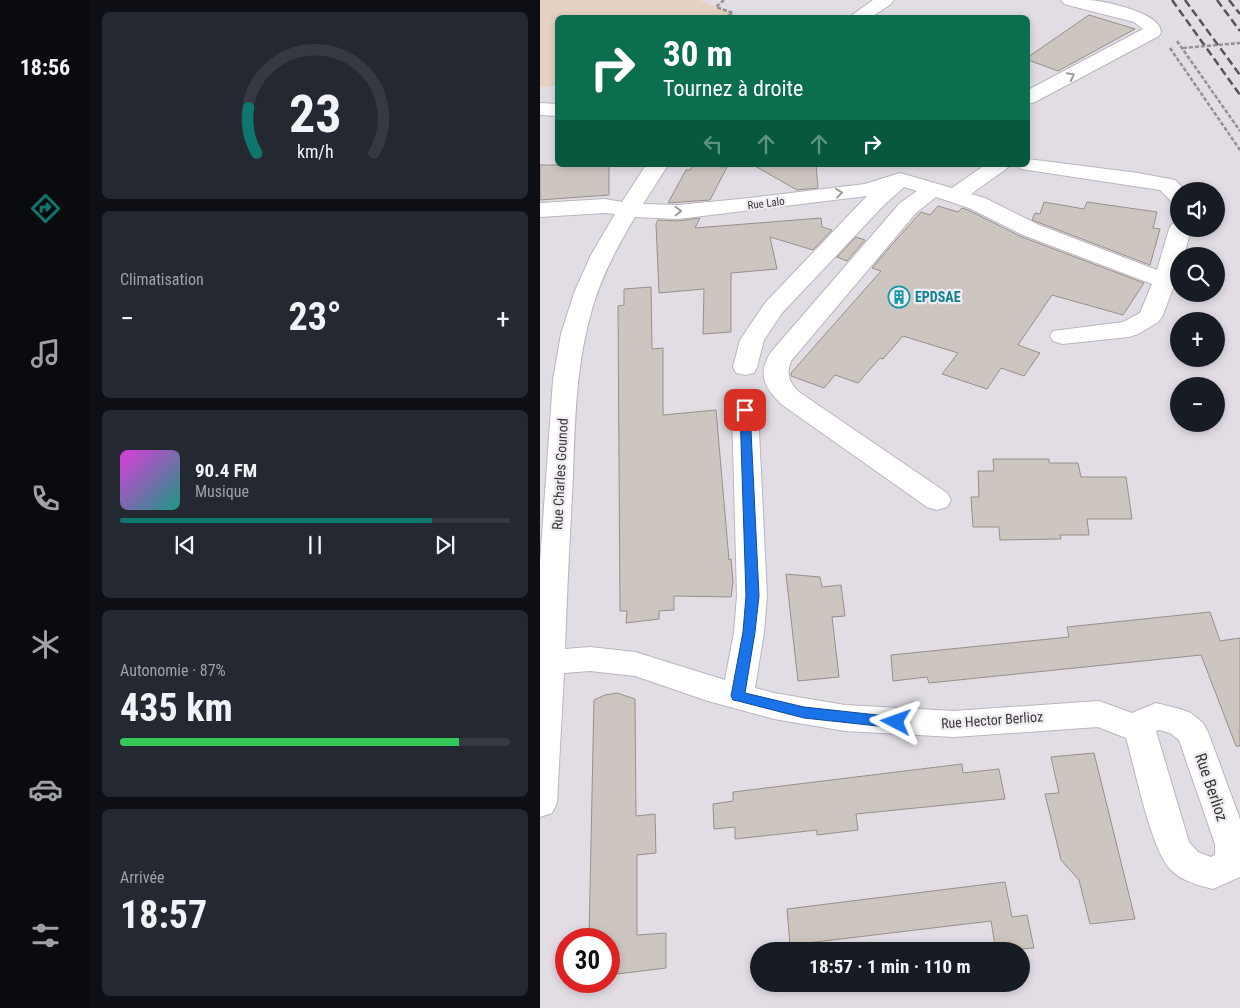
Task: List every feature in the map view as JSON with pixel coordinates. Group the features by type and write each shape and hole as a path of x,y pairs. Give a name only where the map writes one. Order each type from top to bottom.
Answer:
{"street":[{"path":"862,15 885,0"},
{"path":"1030,97 1150,27 1135,17 1070,0"},
{"path":"540,109 555,110"},
{"path":"1030,165 1138,179 1167,185 1170,188"},
{"name":"Rue Charles Gounod","path":"540,803 563,417 573,340 579,313 592,279 629,210 656,167"},
{"name":"Rue Lalo","path":"745,367 752,340 773,308 876,200 915,167"},
{"path":"938,500 790,398 778,385 774,371 780,358 908,208 994,167"},
{"path":"900,179 977,202 1031,230 1165,281"},
{"name":"Rue Lalo","path":"540,210 605,206 629,210 678,212 867,190 881,187 900,179"},
{"path":"1062,336 1129,329 1150,317 1165,281 1178,237"},
{"path":"738,696 749,632 752,596 745,410"},
{"name":"Rue Hector Berlioz","path":"549,662 590,659 635,664 738,696 804,712 883,721 954,724 1099,714 1140,730"}],"path":[{"path":"724,0 716,6 732,13 729,15"},
{"path":"1150,27 1169,47 1240,150"},
{"path":"1240,43 1183,48 1240,131"}],"shaded area":[{"path":"540,0 699,0 733,13 729,15 555,15 555,86 540,87"}],"building":[{"path":"1089,15 1135,29 1058,71 1030,61 1030,56"},
{"path":"540,165 555,165 555,167 609,167 609,195 540,200"},
{"path":"692,167 727,167 710,200 668,203 686,170 690,170"},
{"path":"757,167 816,167 818,188 797,190"},
{"path":"1044,202 1084,209 1087,202 1157,212 1153,228 1160,229 1150,265 1032,220 1035,213 1040,214"},
{"name":"EPDSAE","path":"938,206 958,212 962,208 968,210 1022,237 1144,283 1123,315 1052,295 1018,345 1040,353 1024,376 1001,368 987,389 942,374 958,353 903,336 858,383 835,375 824,388 791,376 791,373 881,271 872,268 889,248 921,212 930,215"},
{"path":"700,218 695,228 821,218 822,227 832,230 813,250 770,237 777,269 731,273 731,332 703,334 704,289 659,293 656,224 658,220 678,221"},
{"path":"856,237 865,240 847,261 837,257"},
{"path":"651,287 652,349 663,348 663,415 716,410 729,560 731,559 733,582 731,597 674,596 674,610 659,611 659,619 626,623 627,611 620,611 618,306 624,305 624,289"},
{"path":"993,459 1049,459 1049,463 1078,463 1081,477 1126,477 1132,519 1087,519 1089,535 1060,535 1061,539 1000,540 999,527 973,527 971,497 979,497 978,471 994,471"},
{"path":"786,574 820,577 822,587 841,585 845,616 832,617 839,677 798,681"},
{"path":"1210,612 1220,641 1240,638 1240,746 1236,746 1201,655 929,683 927,677 893,681 891,655 1069,637 1067,627"},
{"path":"617,693 635,699 636,816 655,814 656,853 637,855 637,935 666,933 666,968 620,974 620,928 589,928 594,700 605,695"},
{"path":"1094,753 1135,919 1090,924 1079,880 1061,860 1045,794 1059,793 1051,757"},
{"path":"962,764 963,773 999,769 1005,799 856,814 858,830 817,835 817,830 735,839 735,827 714,829 713,804 733,801 733,792"},
{"path":"1005,882 1012,917 1027,915 1034,948 1030,948 1030,942 994,942 991,921 815,942 790,942 787,909"}],"railway":[{"path":"1172,0 1240,95"},
{"path":"1185,0 1240,75"},
{"path":"1217,0 1240,31"},
{"path":"1229,0 1240,14"}],"place":[{"name":"EPDSAE","path":"899,297"}],"route":[{"path":"745,410 752,596 749,632 738,696 804,712 845,718 896,722"}]}
